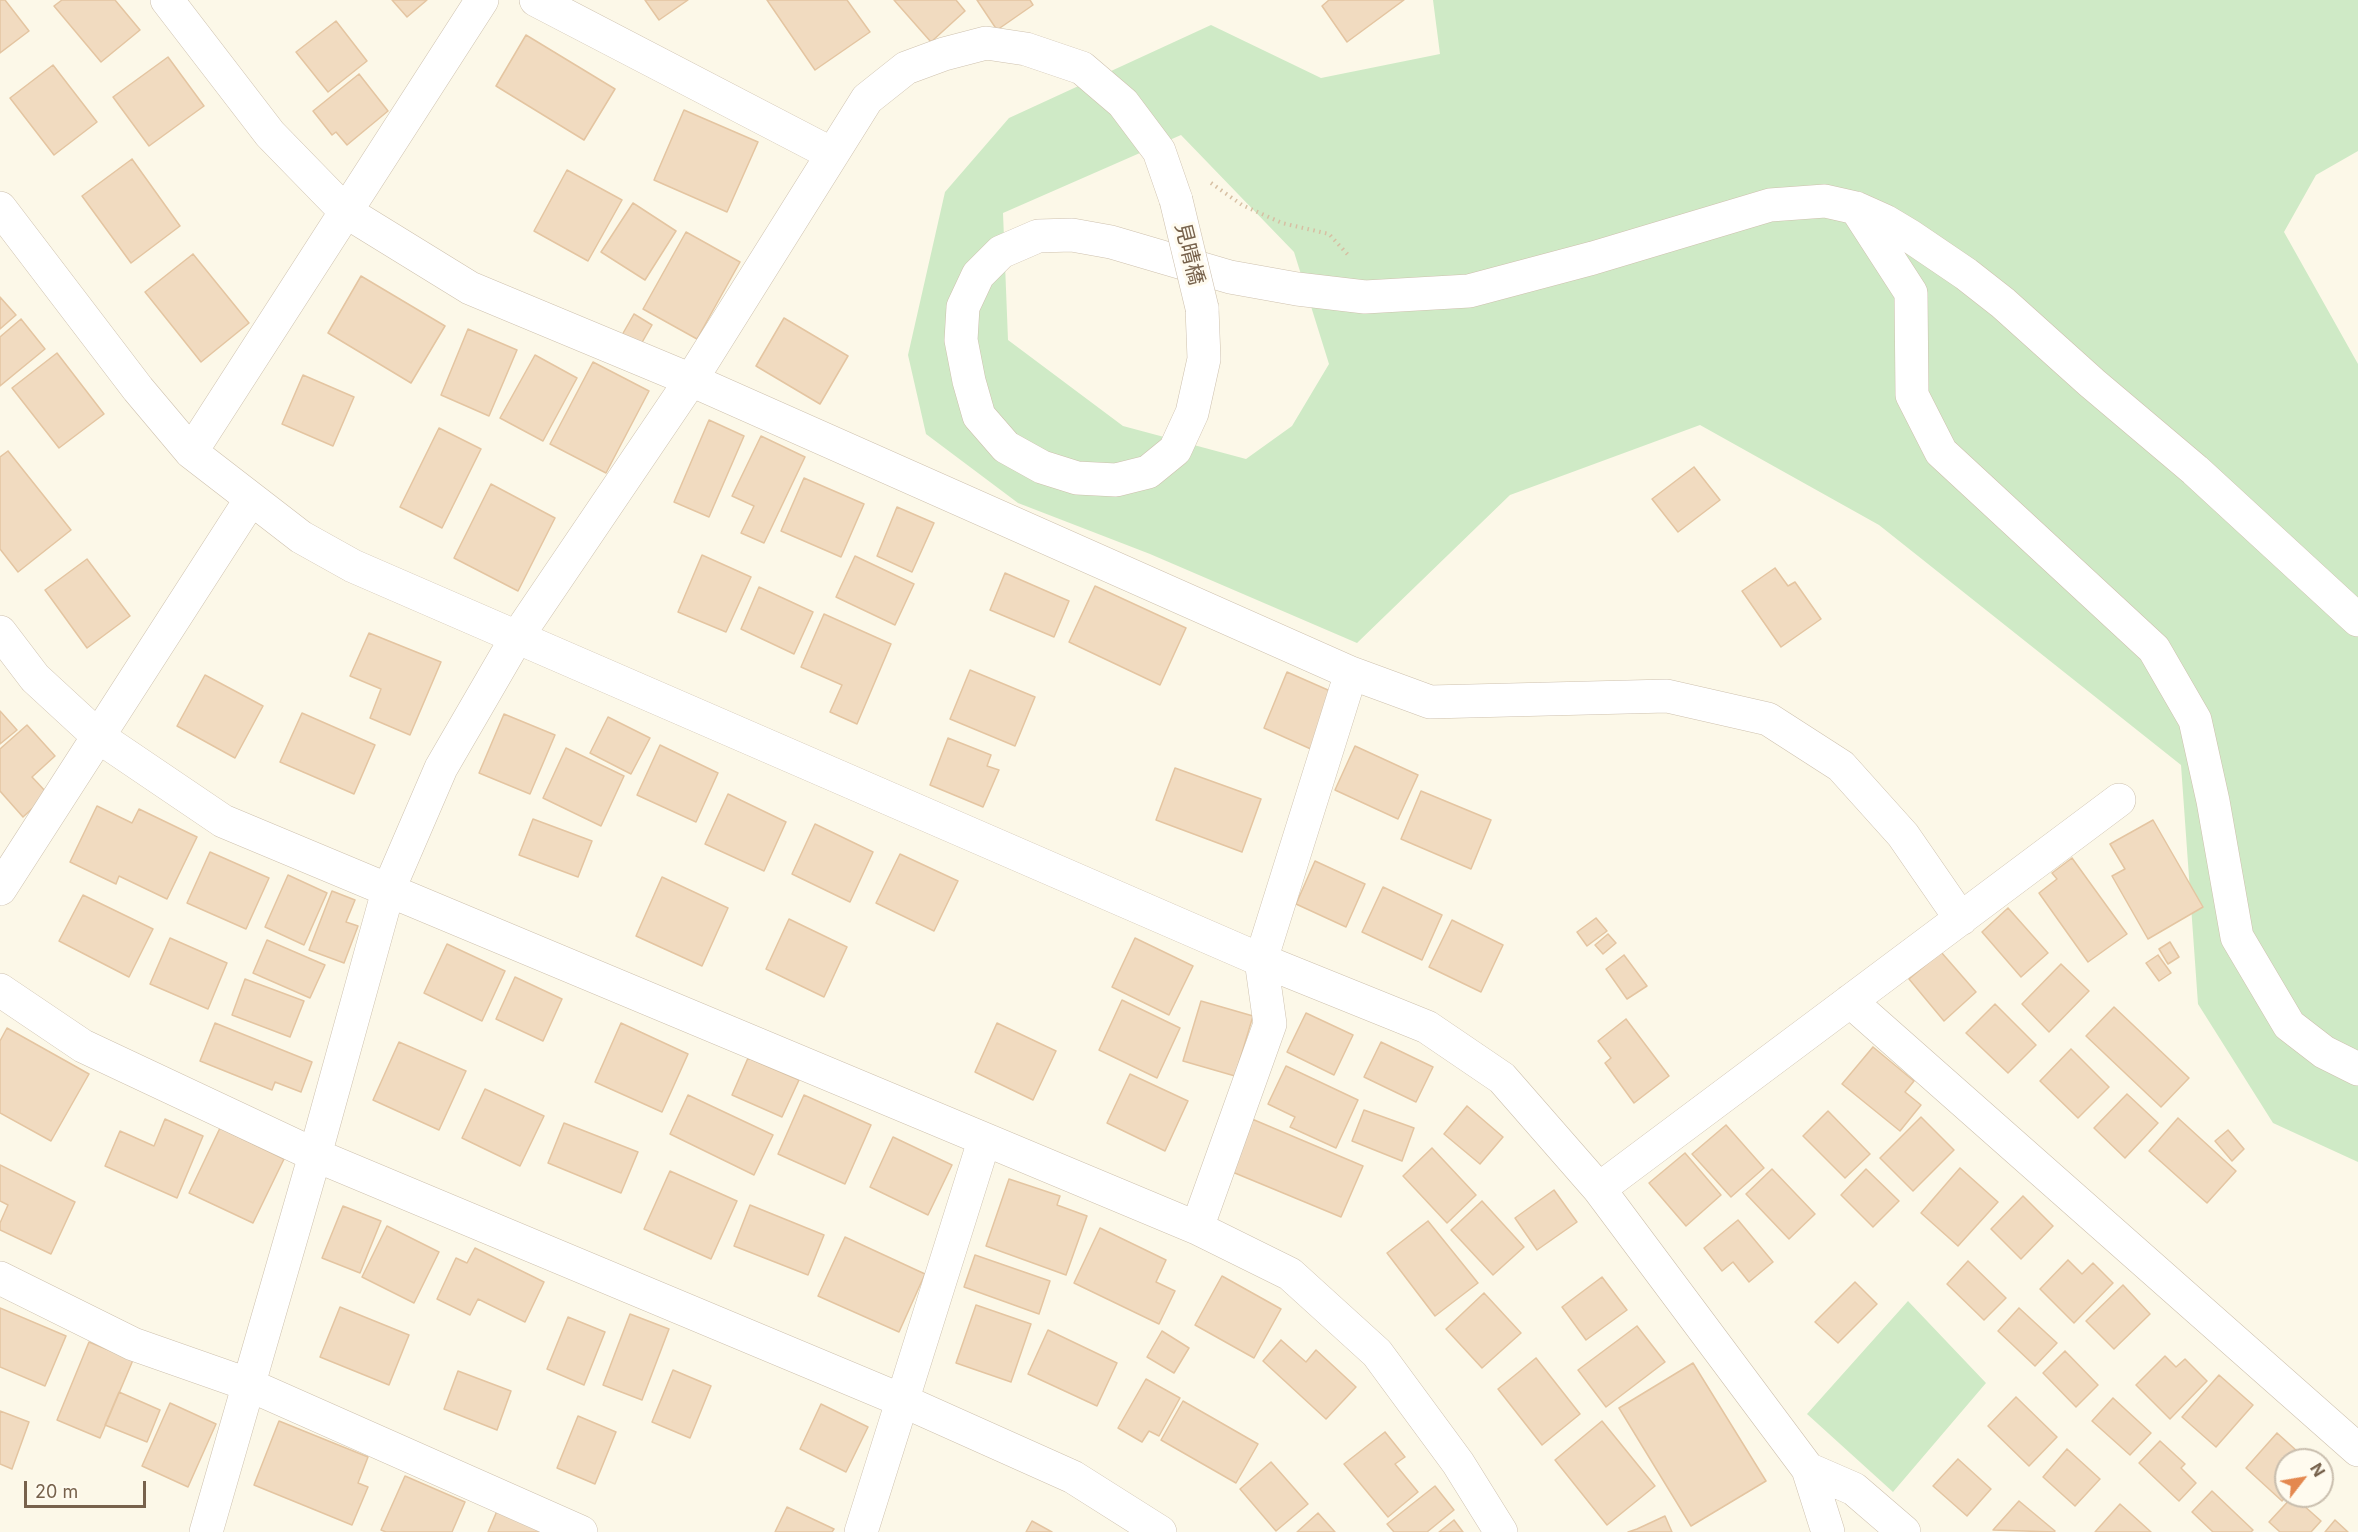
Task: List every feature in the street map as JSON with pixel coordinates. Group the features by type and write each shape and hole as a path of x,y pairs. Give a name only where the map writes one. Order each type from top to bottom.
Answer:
{"street":[{"path":"167,0 270,134 345,211 470,288 691,380 1351,673 1430,702 1667,696 1768,719 1841,766 1903,835 1961,918"},
{"path":"192,453 482,0"},
{"path":"536,0 832,154"},
{"name":"見晴橋","path":"206,1532 315,1155 388,891 441,768 517,637 691,380 867,99 906,68 944,54 986,43 1026,49 1083,68 1123,103 1159,151 1176,200 1202,308 1204,359 1192,413 1175,450 1148,472 1116,480 1077,478 1042,466 1006,447 979,416 961,340 963,308 978,275 1001,252 1038,236 1072,235 1091,238 1230,277 1297,290 1365,297 1469,291 1593,258 1770,205 1825,201 1856,208 1885,221 1965,274 2003,303 2091,383 2203,477 2358,620"},
{"path":"0,208 138,389 192,453 301,537 353,566 1262,960 1427,1027 1502,1078 1599,1189 1808,1469 1828,1532"},
{"path":"1856,208 1911,293 1912,395 1941,452 2154,649 2195,720 2213,801 2237,937 2289,1025 2324,1052 2358,1069"},
{"path":"0,889 251,499"},
{"path":"0,632 36,678 99,737 223,821 1197,1228 1290,1274 1377,1353 1458,1463 1501,1532"},
{"path":"1197,1228 1270,1024 1262,960 1351,673"},
{"path":"1599,1189 2119,800"},
{"path":"0,990 83,1046 315,1155 901,1400 1073,1477 1160,1532"},
{"path":"1851,1001 2358,1449"},
{"path":"861,1532 984,1140"},
{"path":"0,1278 132,1344 247,1384 581,1532"},
{"path":"1808,1469 1854,1490 1904,1532"}],"path":[{"path":"1242,205 1282,223 1329,234 1353,261 1365,297"}],"green space":[{"path":"1433,0 2358,0 2358,151 2316,175 2284,232 2358,364 2358,1162 2273,1123 2198,1004 2181,765 1879,525 1700,425 1510,495 1357,643 1150,554 1018,503 926,434 908,355 945,192 1009,118 1211,25 1321,78 1440,54","holes":["1181,135 1294,252 1329,364 1292,426 1246,459 1123,426 1008,340 1003,213"]},
{"path":"1908,1301 1986,1383 1893,1492 1807,1414"}],"building":[{"path":"0,0 5,0 29,31 0,53"},
{"path":"62,0 115,0 140,30 101,62 54,6"},
{"path":"392,0 427,0 407,17"},
{"path":"645,0 688,0 659,20"},
{"path":"767,0 847,0 870,32 815,70"},
{"path":"894,0 956,0 965,11 931,42"},
{"path":"977,0 1030,0 1033,5 997,30"},
{"path":"1329,0 1404,0 1347,42 1322,6"},
{"path":"336,21 367,61 328,92 296,52"},
{"path":"526,35 615,89 584,140 496,86"},
{"path":"168,57 204,106 149,146 113,97"},
{"path":"53,65 97,122 54,155 10,98"},
{"path":"359,74 388,111 347,145 336,132 332,135 313,111"},
{"path":"684,110 758,142 727,212 654,180"},
{"path":"132,159 180,226 131,263 82,196"},
{"path":"567,170 622,200 588,261 534,231"},
{"path":"633,203 676,231 645,280 601,252"},
{"path":"686,232 740,262 697,339 643,309"},
{"path":"193,254 249,323 201,362 145,292"},
{"path":"361,276 445,326 411,383 328,333"},
{"path":"0,297 16,315 0,329"},
{"path":"634,314 652,325 640,346 622,335"},
{"path":"784,318 848,356 820,404 756,366"},
{"path":"21,319 45,349 0,386 0,337"},
{"path":"468,329 517,350 489,416 441,395"},
{"path":"57,353 104,414 59,448 12,388"},
{"path":"535,355 577,378 543,441 500,418"},
{"path":"593,362 649,391 606,473 550,444"},
{"path":"303,375 354,397 333,446 282,424"},
{"path":"709,420 744,436 709,517 674,502"},
{"path":"439,428 481,449 442,528 400,507"},
{"path":"761,436 805,457 764,543 741,533 754,506 732,496"},
{"path":"8,451 71,530 18,572 0,549 0,457"},
{"path":"1694,467 1720,500 1678,532 1652,499"},
{"path":"804,478 864,504 841,557 781,531"},
{"path":"491,484 555,518 518,591 454,558"},
{"path":"897,507 934,523 912,572 877,556"},
{"path":"702,555 751,577 726,632 678,612"},
{"path":"855,556 914,584 895,625 836,597"},
{"path":"87,559 130,616 87,648 45,590"},
{"path":"1775,568 1788,586 1795,582 1821,619 1781,647 1742,591"},
{"path":"1005,573 1069,601 1054,637 990,610"},
{"path":"1095,586 1186,628 1160,685 1069,642"},
{"path":"759,587 813,612 794,654 741,629"},
{"path":"824,614 891,644 857,724 830,712 842,685 801,667"},
{"path":"369,633 441,662 410,735 370,718 381,689 350,676"},
{"path":"970,670 1035,697 1015,746 950,719"},
{"path":"1287,672 1337,694 1313,750 1264,728"},
{"path":"205,675 263,706 235,758 177,726"},
{"path":"0,711 17,730 0,744"},
{"path":"302,713 375,745 354,794 280,762"},
{"path":"504,714 555,735 530,794 479,773"},
{"path":"608,717 650,738 631,774 590,753"},
{"path":"27,725 55,756 32,777 48,794 23,817 0,791 0,749"},
{"path":"948,738 991,755 987,766 999,770 983,807 930,785"},
{"path":"660,745 718,773 696,822 637,795"},
{"path":"1355,746 1418,775 1398,819 1335,790"},
{"path":"566,748 624,776 601,826 543,798"},
{"path":"1175,768 1261,799 1242,852 1156,820"},
{"path":"1421,791 1491,820 1471,869 1401,839"},
{"path":"728,794 786,822 764,871 705,844"},
{"path":"97,806 132,823 139,809 197,837 167,899 119,876 116,884 70,862"},
{"path":"533,819 592,841 578,877 519,855"},
{"path":"2153,820 2203,907 2148,939 2112,876 2125,869 2110,844"},
{"path":"815,824 873,852 850,902 792,874"},
{"path":"210,852 269,878 246,929 187,903"},
{"path":"900,854 958,881 934,931 876,903"},
{"path":"2072,858 2127,934 2088,962 2039,893 2057,879 2052,873"},
{"path":"1315,861 1365,884 1346,927 1296,904"},
{"path":"288,875 327,893 304,945 265,927"},
{"path":"662,877 728,908 702,966 636,936"},
{"path":"1383,887 1442,915 1422,960 1362,932"},
{"path":"332,891 355,900 346,922 358,926 344,963 309,950"},
{"path":"83,895 153,929 129,977 59,941"},
{"path":"2008,908 2048,953 2021,977 1982,932"},
{"path":"1596,918 1607,931 1587,946 1577,932"},
{"path":"789,919 847,947 824,997 766,969"},
{"path":"1452,920 1503,945 1481,992 1429,967"},
{"path":"1608,934 1616,943 1603,954 1595,945"},
{"path":"170,938 227,963 208,1009 150,984"},
{"path":"1135,938 1193,966 1169,1015 1112,987"},
{"path":"267,940 325,965 310,998 253,973"},
{"path":"2170,942 2179,957 2168,964 2159,949"},
{"path":"447,944 505,971 482,1021 424,993"},
{"path":"1941,952 1976,992 1944,1021 1909,979"},
{"path":"1624,955 1647,986 1627,999 1606,969"},
{"path":"2158,955 2171,973 2159,981 2146,963"},
{"path":"2061,964 2089,991 2049,1032 2022,1004"},
{"path":"515,977 562,999 543,1041 496,1019"},
{"path":"245,979 304,1001 290,1037 232,1015"},
{"path":"1122,1000 1180,1028 1157,1078 1099,1050"},
{"path":"1201,1001 1253,1016 1235,1076 1183,1061"},
{"path":"1995,1004 2036,1045 2008,1073 1966,1033"},
{"path":"2114,1007 2189,1078 2161,1107 2086,1036"},
{"path":"1306,1013 1353,1035 1334,1075 1287,1052"},
{"path":"1626,1019 1669,1076 1634,1103 1605,1063 1611,1058 1598,1041"},
{"path":"215,1023 312,1062 301,1092 275,1082 272,1090 200,1061"},
{"path":"621,1023 688,1054 662,1112 595,1082"},
{"path":"997,1023 1056,1051 1033,1100 975,1072"},
{"path":"7,1028 89,1074 51,1141 0,1113 0,1041"},
{"path":"399,1042 466,1071 439,1130 373,1100"},
{"path":"1381,1042 1433,1067 1416,1102 1364,1077"},
{"path":"1873,1047 1914,1081 1905,1092 1921,1105 1900,1131 1842,1084"},
{"path":"2071,1049 2109,1087 2078,1118 2040,1081"},
{"path":"748,1058 799,1080 782,1117 732,1095"},
{"path":"1286,1066 1358,1100 1336,1148 1290,1127 1295,1117 1268,1104"},
{"path":"1130,1074 1188,1101 1165,1151 1107,1123"},
{"path":"485,1089 544,1116 520,1166 462,1138"},
{"path":"2127,1094 2158,1123 2125,1158 2094,1128"},
{"path":"688,1095 773,1135 754,1175 670,1134"},
{"path":"804,1095 871,1125 845,1184 778,1154"},
{"path":"1467,1106 1503,1137 1480,1164 1444,1134"},
{"path":"1364,1110 1414,1128 1402,1161 1352,1141"},
{"path":"1828,1111 1870,1154 1845,1178 1803,1136"},
{"path":"1921,1117 1954,1150 1913,1191 1880,1158"},
{"path":"2178,1118 2236,1171 2207,1203 2149,1151"},
{"path":"165,1119 203,1136 177,1198 105,1166 120,1131 154,1146"},
{"path":"1252,1119 1363,1166 1341,1217 1230,1171"},
{"path":"564,1123 638,1152 621,1193 548,1163"},
{"path":"1726,1125 1764,1168 1731,1197 1692,1154"},
{"path":"220,1128 284,1159 253,1223 189,1193"},
{"path":"2228,1130 2244,1149 2232,1161 2215,1141"},
{"path":"893,1137 952,1165 928,1215 870,1187"},
{"path":"1432,1148 1476,1195 1447,1223 1403,1176"},
{"path":"1685,1153 1721,1195 1686,1226 1649,1183"},
{"path":"0,1165 75,1202 51,1254 0,1230 0,1223 8,1205 0,1201"},
{"path":"1960,1168 1998,1202 1958,1246 1921,1213"},
{"path":"1772,1169 1815,1214 1789,1239 1746,1194"},
{"path":"1866,1169 1899,1201 1873,1227 1841,1195"},
{"path":"670,1171 737,1201 711,1259 644,1229"},
{"path":"1009,1179 1060,1196 1057,1205 1087,1216 1066,1275 986,1246"},
{"path":"1554,1190 1577,1222 1537,1250 1515,1218"},
{"path":"2023,1196 2053,1226 2021,1259 1991,1229"},
{"path":"1482,1201 1524,1247 1493,1275 1451,1230"},
{"path":"750,1205 824,1235 808,1275 734,1246"},
{"path":"343,1206 381,1221 360,1273 322,1258"},
{"path":"1738,1220 1773,1262 1749,1282 1733,1262 1722,1271 1704,1248"},
{"path":"1428,1221 1478,1283 1435,1316 1387,1253"},
{"path":"387,1226 439,1252 414,1303 362,1277"},
{"path":"1100,1228 1166,1260 1156,1282 1175,1291 1159,1324 1074,1283"},
{"path":"845,1237 925,1274 899,1332 818,1296"},
{"path":"475,1248 544,1282 525,1322 478,1299 470,1315 437,1299 456,1258 467,1263"},
{"path":"975,1255 1050,1281 1039,1314 964,1287"},
{"path":"2068,1260 2082,1274 2093,1263 2113,1283 2074,1323 2040,1289"},
{"path":"1968,1261 2006,1298 1984,1320 1947,1284"},
{"path":"1222,1276 1281,1309 1254,1358 1195,1325"},
{"path":"1602,1277 1627,1310 1586,1340 1562,1307"},
{"path":"1855,1282 1877,1304 1838,1343 1815,1322"},
{"path":"2123,1285 2150,1314 2114,1349 2086,1321"},
{"path":"1484,1293 1521,1333 1482,1368 1446,1329"},
{"path":"976,1305 1031,1324 1011,1382 956,1363"},
{"path":"340,1307 409,1335 389,1385 320,1357"},
{"path":"0,1308 66,1336 45,1386 0,1367"},
{"path":"2019,1308 2057,1343 2035,1366 1998,1331"},
{"path":"630,1314 669,1329 642,1400 603,1385"},
{"path":"568,1317 605,1332 584,1385 547,1369"},
{"path":"1637,1326 1665,1362 1606,1407 1578,1370"},
{"path":"1048,1330 1117,1363 1097,1406 1028,1374"},
{"path":"1162,1331 1189,1348 1174,1373 1147,1357"},
{"path":"1281,1340 1306,1362 1316,1350 1356,1387 1326,1419 1263,1361"},
{"path":"89,1342 133,1360 100,1438 57,1420"},
{"path":"2065,1351 2098,1385 2076,1407 2043,1373"},
{"path":"2165,1356 2176,1367 2185,1359 2207,1381 2170,1419 2136,1385"},
{"path":"1536,1358 1580,1414 1542,1445 1498,1389"},
{"path":"1693,1363 1766,1481 1691,1526 1619,1408"},
{"path":"673,1370 711,1386 690,1438 652,1422"},
{"path":"458,1371 511,1391 497,1430 444,1409"},
{"path":"2219,1375 2253,1405 2216,1447 2182,1417"},
{"path":"1146,1379 1180,1398 1159,1436 1149,1431 1142,1442 1118,1428"},
{"path":"119,1392 160,1410 147,1442 105,1425"},
{"path":"2016,1397 2057,1437 2029,1466 1988,1426"},
{"path":"2113,1398 2151,1433 2130,1455 2092,1421"},
{"path":"1183,1401 1258,1444 1236,1483 1161,1440"},
{"path":"170,1403 216,1424 188,1487 142,1466"},
{"path":"821,1404 868,1427 846,1472 800,1449"},
{"path":"0,1411 29,1422 12,1469 0,1464"},
{"path":"578,1416 616,1432 595,1484 557,1468"},
{"path":"279,1421 368,1457 358,1483 368,1487 352,1525 254,1485"},
{"path":"1602,1421 1655,1486 1607,1525 1555,1460"},
{"path":"1385,1432 1405,1457 1395,1464 1418,1492 1388,1517 1344,1464"},
{"path":"2277,1433 2294,1448 2274,1448 2274,1494 2246,1468"},
{"path":"2160,1441 2185,1464 2181,1468 2196,1483 2179,1501 2139,1463"},
{"path":"2067,1449 2100,1479 2075,1506 2043,1477"},
{"path":"1958,1459 1991,1489 1967,1516 1933,1486"},
{"path":"1271,1462 1308,1504 1276,1531 1240,1489"},
{"path":"405,1476 465,1502 452,1532 386,1532 381,1530"},
{"path":"1435,1486 1454,1510 1427,1532 1394,1532 1387,1524"},
{"path":"2212,1491 2253,1530 2251,1532 2213,1532 2192,1512"},
{"path":"2019,1501 2055,1531 1993,1530"},
{"path":"2120,1504 2151,1532 2095,1532"},
{"path":"787,1507 834,1529 832,1532 775,1532"},
{"path":"2282,1508 2306,1508 2321,1521 2311,1532 2280,1532 2269,1522"},
{"path":"497,1511 545,1532 488,1532"},
{"path":"1318,1513 1335,1532 1297,1532"},
{"path":"1665,1516 1672,1532 1628,1532 1637,1529"},
{"path":"1454,1520 1463,1532 1439,1532"},
{"path":"2335,1520 2348,1532 2325,1532"},
{"path":"1032,1521 1052,1532 1026,1532"}]}
